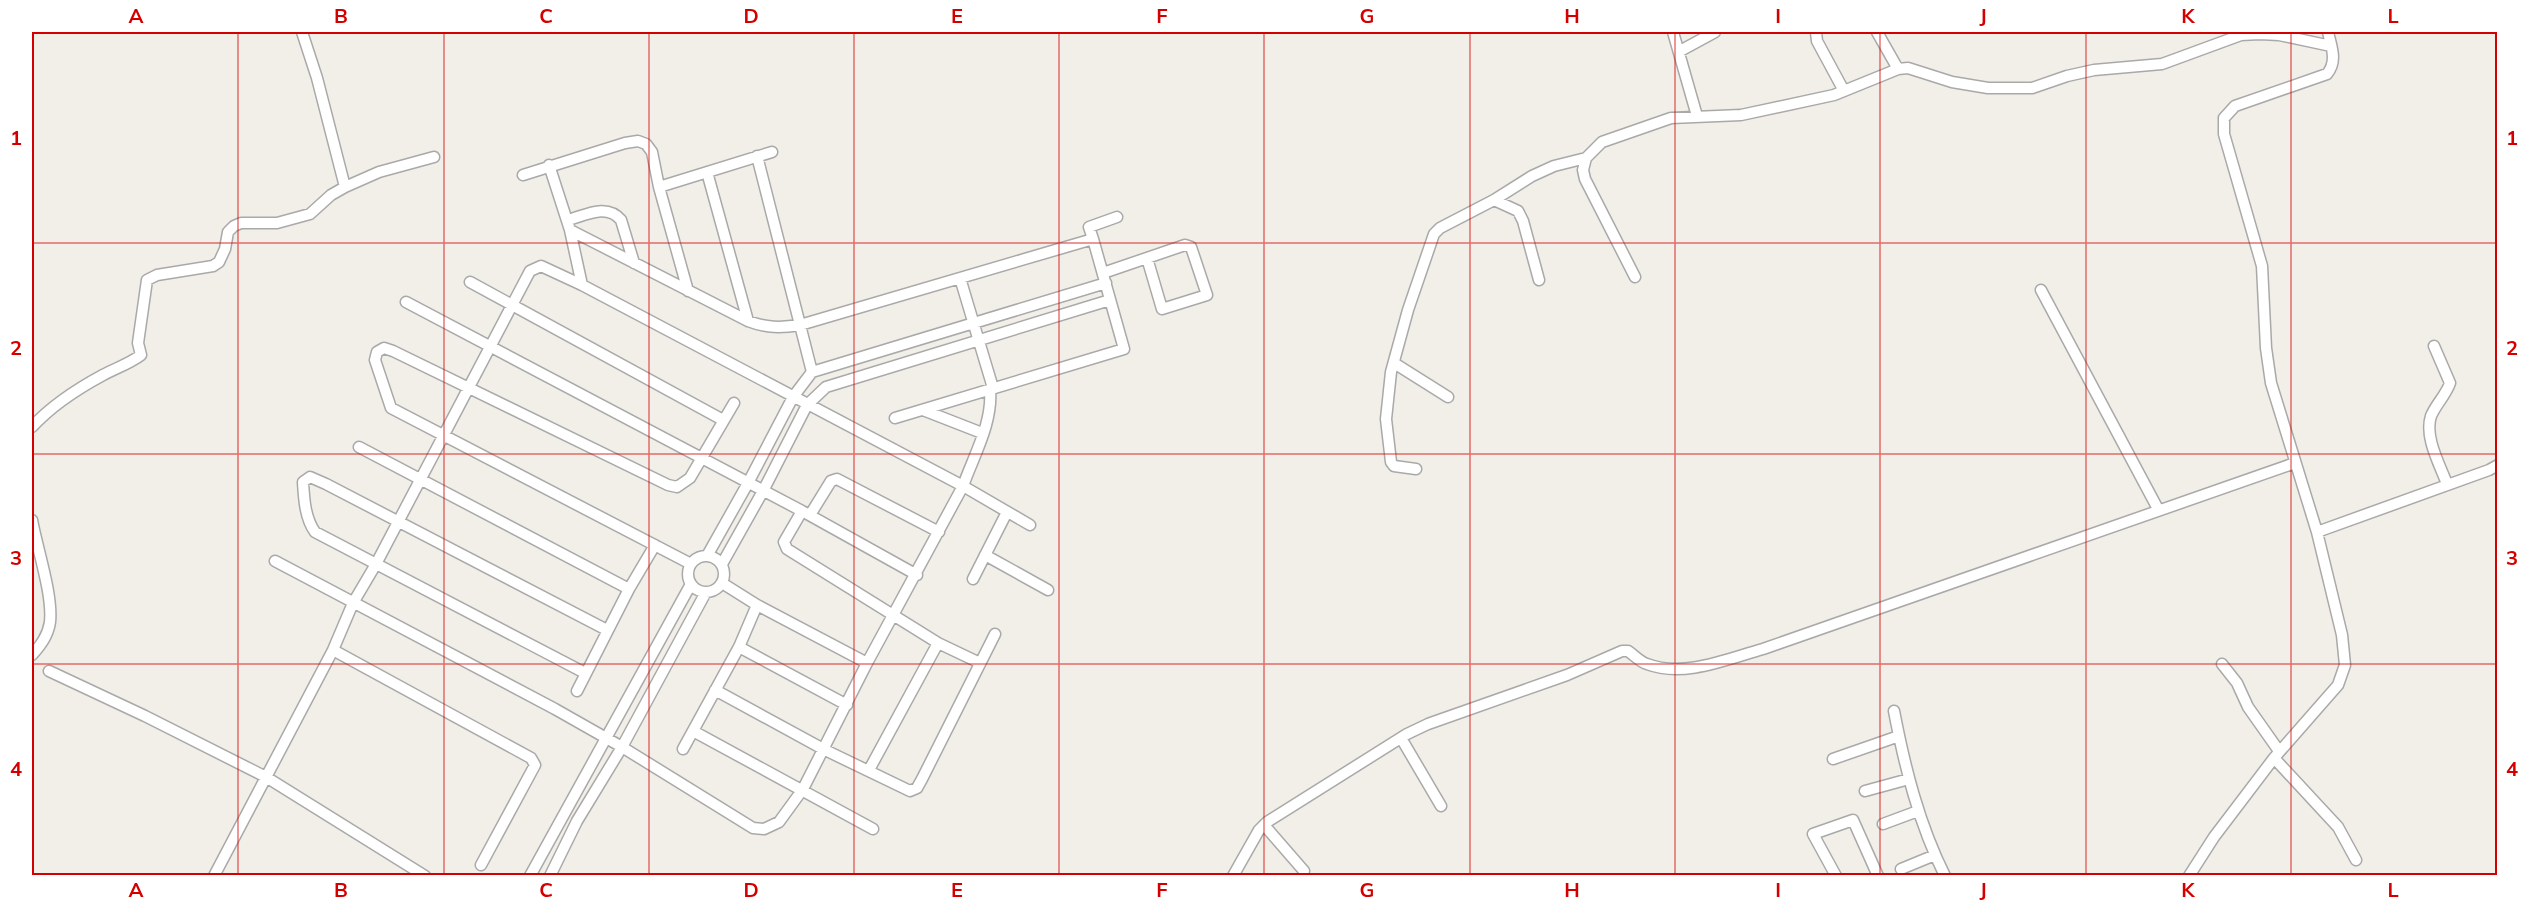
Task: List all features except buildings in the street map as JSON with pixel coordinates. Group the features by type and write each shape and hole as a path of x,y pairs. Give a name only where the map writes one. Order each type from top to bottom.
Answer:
{"street":[{"path":"302,32 317,78 345,187"},
{"path":"1673,32 1697,116"},
{"path":"1680,51 1714,32"},
{"path":"1816,32 1817,41 1844,91"},
{"path":"1877,32 1898,69"},
{"path":"2188,876 2214,837 2277,754 2338,685 2345,665 2342,635 2317,532 2275,399 2267,362 2262,266 2231,164 2223,123 2229,110 2235,106 2327,74 2332,67 2328,32"},
{"path":"1635,277 1585,179 1583,170 1586,158 1593,148 1602,142 1671,118 1756,113 1844,91 1898,69 1908,68 1952,82 1988,88 2032,88 2094,70 2162,64 2241,35 2260,33 2331,46"},
{"path":"522,175 549,165 638,141 646,144 652,152 659,187 688,291"},
{"path":"659,187 771,152"},
{"path":"32,427 73,392 141,356 138,343 147,280 157,275 213,266 219,262 225,249 228,232 234,226 241,223 277,223 310,214 330,195 345,187 379,172 434,156"},
{"path":"756,156 812,372"},
{"path":"1416,469 1394,466 1389,459 1386,419 1394,363 1434,234 1440,228 1494,200 1532,176 1554,166 1586,158"},
{"path":"549,165 569,225 582,285"},
{"path":"707,172 748,321"},
{"path":"1494,200 1518,211 1537,266 1539,280"},
{"path":"569,225 603,210 616,214 621,220 634,263"},
{"path":"895,418 1124,349 1089,227 1118,217"},
{"path":"569,225 634,263 763,327 800,325 1093,239"},
{"path":"707,556 793,397 812,372 1104,278 1147,258 1185,245 1191,247 1207,295 1162,309 1147,258"},
{"path":"214,876 333,650 353,603 376,564 511,305 530,271 541,266 582,285 963,486 1030,525"},
{"path":"960,278 993,388"},
{"path":"470,282 723,420"},
{"path":"2041,290 2158,509"},
{"path":"722,564 807,405 826,387 1110,300"},
{"path":"406,302 806,513 917,575"},
{"path":"2434,346 2450,383 2431,415 2429,428 2431,441 2447,484"},
{"path":"691,564 392,408 375,360 377,352 384,348 393,351 668,485 677,487 690,478 734,403"},
{"path":"1394,363 1448,397"},
{"path":"275,561 555,709 622,747 753,828 764,829 779,822 803,789 825,750 867,663 917,575 963,486 989,419 992,404 990,389 993,388"},
{"path":"923,410 982,433"},
{"path":"360,447 629,589"},
{"path":"1233,876 1264,825 1401,738 1428,724 1567,675 1622,651 1634,654 1644,664 1682,669 1707,665 1763,649 2295,463"},
{"path":"2317,532 2498,465"},
{"path":"585,673 315,532 310,525 304,501 303,482 310,477 326,484 607,630"},
{"path":"939,532 837,479 831,481 784,542 787,549 938,643 980,663"},
{"path":"973,579 1007,512"},
{"path":"32,520 49,601 50,623 45,637 32,655"},
{"path":"577,691 607,630 655,545"},
{"path":"985,555 1048,590"},
{"path":"707,556 717,559 722,564 724,574 722,584 717,589 706,592 698,590 691,584 688,575 691,564 700,557 707,556"},
{"path":"530,876 691,584"},
{"path":"722,584 867,663"},
{"path":"550,876 577,821 622,747 706,592"},
{"path":"683,749 739,647 758,605"},
{"path":"716,690 825,750 910,791 917,788 995,634"},
{"path":"869,770 938,643"},
{"path":"739,647 847,705"},
{"path":"333,650 531,758 535,765 481,865"},
{"path":"2222,664 2237,683 2248,707 2277,754 2338,827 2356,860"},
{"path":"49,671 266,777 425,876"},
{"path":"1894,711 1918,811 1946,876"},
{"path":"693,731 873,829"},
{"path":"1833,759 1899,736"},
{"path":"1401,738 1441,806"},
{"path":"1865,791 1909,779"},
{"path":"1883,824 1918,811"},
{"path":"1836,876 1813,834 1853,820 1878,876"},
{"path":"1264,825 1304,871"},
{"path":"1901,869 1935,855"}]}
